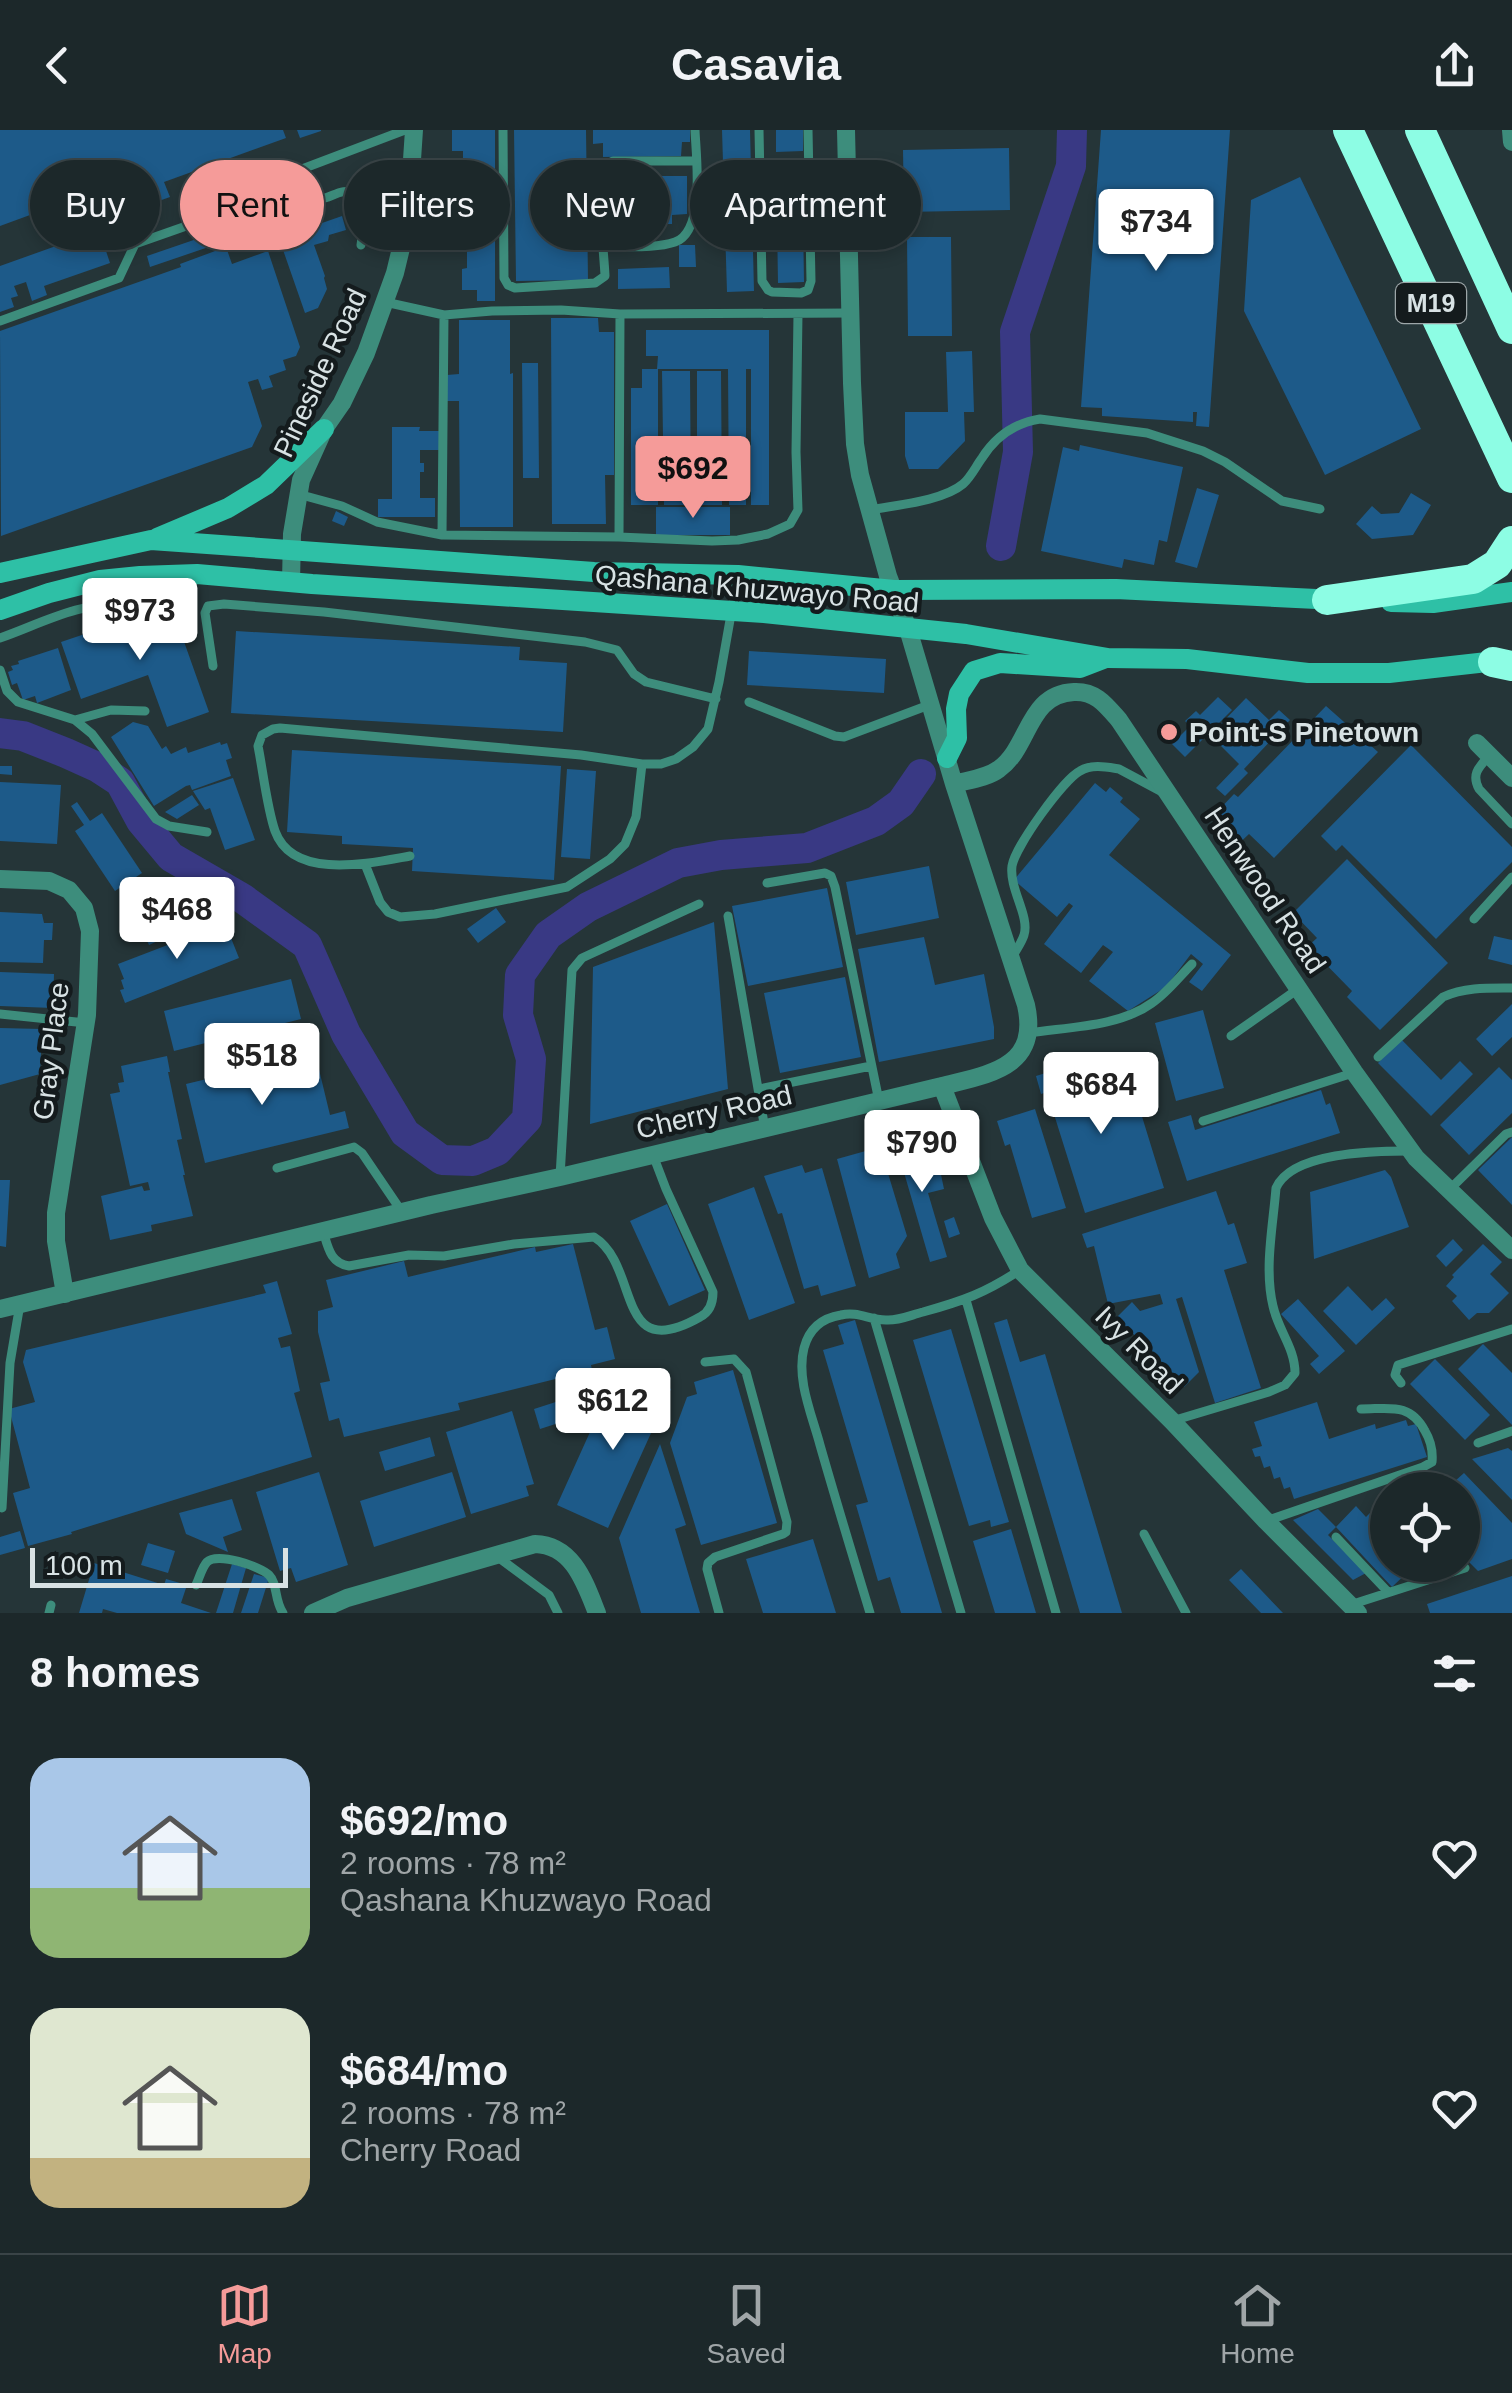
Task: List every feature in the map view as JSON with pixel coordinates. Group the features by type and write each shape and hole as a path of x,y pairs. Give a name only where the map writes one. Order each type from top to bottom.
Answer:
{"highway":[{"name":"M19","path":"1348,130 1512,478"},
{"name":"M19","path":"1420,130 1510,322"},
{"path":"1327,600 1472,578 1497,564 1512,541"}],"main road":[{"path":"151,540 228,508 266,484 324,429"},
{"name":"Qashana Khuzwayo Road","path":"0,572 151,540 576,571 738,575 894,590 1116,589 1433,603 1512,592"},
{"name":"Qashana Khuzwayo Road","path":"0,610 49,592 100,580 198,574 732,611 966,634 1108,658 1187,660 1308,673 1388,673 1506,662"},
{"path":"947,758 957,738 959,694 974,672 1000,663 1080,668 1108,658"}],"street":[{"name":"Pineside Road","path":"291,582 291,551 301,480 324,429 358,370 395,274 408,219 414,130"},
{"path":"846,130 855,444 860,475 1011,958 1029,1018 1029,1033"},
{"path":"1510,130 1512,142"},
{"name":"Henwood Road","path":"954,784 1000,768 1009,760 1041,706 1052,698 1083,692 1104,702 1411,1151 1512,1250"},
{"path":"1483,750 1512,778"},
{"name":"Gray Place","path":"0,879 55,882 69,890 84,908 90,931 86,1023 56,1212 64,1294"},
{"name":"Cherry Road","path":"0,1309 942,1086 1003,1068 1019,1055 1029,1033"},
{"name":"Ivy Road","path":"942,1086 992,1218 1020,1270 1352,1610"},
{"path":"313,1613 347,1598 535,1544 556,1548 570,1560 582,1576 597,1613"}],"lane":[{"path":"322,160 405,130"},
{"path":"503,130 504,278 508,285 515,288 599,282 604,276 604,250"},
{"path":"694,130 696,160"},
{"path":"760,130 762,281 772,292 801,293 808,290 811,282 808,130"},
{"path":"0,321 118,278 135,244 180,228"},
{"path":"385,302 444,315 492,310 620,314 850,312"},
{"path":"620,314 620,537"},
{"path":"298,494 342,506 377,522 442,535 690,541 738,540 768,534 793,522 798,510 798,314"},
{"path":"442,535 444,315"},
{"path":"870,510 953,490 966,482 988,448 1011,428 1040,419 1148,434 1203,451 1282,501 1320,510"},
{"path":"410,856 365,864 307,863 286,850 275,833 258,746 262,735 280,728 642,764 676,760 708,730 738,575"},
{"path":"213,666 205,613 208,606 224,604 585,642 617,650 634,674 646,682 716,700"},
{"path":"0,638 92,607 124,606"},
{"path":"0,670 7,690 18,702 75,720 92,734 156,819 169,826 207,832"},
{"path":"749,702 835,736 932,704"},
{"path":"75,720 112,710 145,712"},
{"path":"1483,750 1476,782 1512,824"},
{"path":"365,864 380,902 388,912 400,917 435,914 567,887 610,859 625,844 636,817 642,764"},
{"path":"1011,958 1025,934 1012,887 1012,865 1028,835 1069,780 1083,768 1119,769 1170,796"},
{"path":"766,884 825,873 831,876 879,1102"},
{"path":"1474,919 1512,877"},
{"path":"560,1177 575,964 699,904"},
{"path":"728,916 764,1129"},
{"path":"1029,1033 1131,1014 1156,1002 1192,964"},
{"path":"1378,1057 1443,997 1479,988 1512,988"},
{"path":"1232,1036 1298,989"},
{"path":"0,1014 86,1023"},
{"path":"759,1089 871,1066"},
{"path":"1203,1121 1354,1072"},
{"path":"1449,1190 1512,1132"},
{"path":"277,1168 354,1147 402,1212"},
{"path":"1172,1422 1269,1392 1296,1373 1294,1354 1274,1312 1269,1287 1276,1188 1280,1179 1306,1165 1348,1154 1411,1151"},
{"path":"323,1232 333,1257 349,1266 396,1256 444,1256 514,1244 594,1237 608,1249 637,1315 646,1326 660,1332 671,1331 704,1315 713,1300 653,1155"},
{"path":"870,1613 803,1382 804,1346 817,1325 830,1317 852,1313 892,1320 966,1300 1020,1270"},
{"path":"966,1300 1056,1613"},
{"path":"2,1508 5,1364 20,1304"},
{"path":"874,1318 962,1613"},
{"path":"1400,1384 1395,1374 1398,1365 1512,1329"},
{"path":"705,1362 734,1359 746,1372 787,1522 783,1534 708,1563 718,1613"},
{"path":"1266,1520 1432,1462 1426,1432 1414,1414 1398,1408 1361,1409"},
{"path":"1478,1442 1512,1431"},
{"path":"1144,1534 1186,1613"},
{"path":"1336,1536 1388,1592"},
{"path":"495,1554 549,1595 558,1613"},
{"path":"196,1585 206,1562 222,1558 245,1564 270,1576 283,1613"},
{"path":"1352,1610 1420,1582"}],"building":[{"path":"0,130 283,130 286,138 225,160 180,160 180,176 164,182 170,197 160,201 160,160 30,160 30,215 0,226"},
{"path":"297,130 321,130 321,131 300,138"},
{"path":"452,130 495,130 495,160 463,160 463,151 452,151"},
{"path":"514,130 586,130 586,160 530,160 530,250 588,250 588,280 516,281"},
{"path":"593,130 690,130 690,142 682,142 681,156 603,157 603,143 593,144"},
{"path":"722,130 750,130 751,160 723,160"},
{"path":"776,130 803,130 803,151 776,152"},
{"path":"1101,130 1230,130 1209,427 1196,426 1197,412 1193,412 1193,422 1102,416 1102,408 1081,407"},
{"path":"1009,148 1010,210 921,212 921,160 903,160 903,150"},
{"path":"670,176 687,176 687,214 672,215 672,224"},
{"path":"1300,177 1421,429 1325,475 1244,311 1251,200"},
{"path":"342,216 344,231 329,235 324,242 324,222"},
{"path":"921,237 951,237 952,336 908,336 907,250 921,250"},
{"path":"180,245 180,250 200,250 150,267 147,256"},
{"path":"679,245 690,245 690,250 695,250 696,267 679,267"},
{"path":"45,250 106,250 110,263 44,286 47,295 32,301 26,282 14,286 18,296 11,298 14,307 0,312 0,266"},
{"path":"218,250 227,250 232,264 268,251 300,347 296,356 283,360 286,370 269,376 273,387 262,390 258,379 248,382 262,426 252,447 1,536 0,331 181,267 180,264"},
{"path":"283,250 316,250 325,276 327,289 318,308 305,313"},
{"path":"467,250 495,250 495,301 477,301 477,290 462,290 462,269 467,268"},
{"path":"726,250 753,250 754,291 727,292"},
{"path":"777,250 803,250 804,282 778,283"},
{"path":"669,267 670,288 618,289 618,269"},
{"path":"551,318 598,318 599,332 614,332 614,475 605,475 606,524 552,524"},
{"path":"459,320 510,320 513,527 460,527 459,401 447,401 447,375 459,374"},
{"path":"646,330 769,330 769,505 751,505 751,369 746,369 746,505 729,505 728,369 657,369 658,356 646,356"},
{"path":"972,351 974,412 964,412 965,441 938,469 909,469 905,456 905,412 948,412 946,352"},
{"path":"522,363 538,363 539,478 523,478"},
{"path":"642,369 658,369 658,505 631,505 631,388 642,388"},
{"path":"662,371 690,371 691,505 664,505"},
{"path":"697,371 721,371 722,505 697,505"},
{"path":"392,427 441,431 441,450 420,450 424,472 420,472 420,498 435,498 435,517 378,517 378,499 392,499"},
{"path":"1080,445 1183,467 1167,542 1159,540 1154,565 1124,559 1122,568 1041,551 1063,447 1079,451"},
{"path":"1197,488 1219,495 1197,568 1175,562"},
{"path":"1411,493 1431,505 1413,535 1372,539 1356,524 1372,506 1381,514 1399,513"},
{"path":"656,507 730,507 730,535 656,535"},
{"path":"336,511 348,517 344,526 332,521"},
{"path":"171,605 209,712 167,727 148,675 81,699 61,642"},
{"path":"236,631 520,647 519,660 567,663 563,732 231,713"},
{"path":"58,648 71,690 37,703 35,696 23,700 17,683 12,685 8,672 13,670 11,666"},
{"path":"749,651 886,659 884,693 747,685"},
{"path":"1218,697 1232,710 1185,757 1172,744 1190,726 1185,721 1196,711 1200,715"},
{"path":"1246,698 1269,720 1279,710 1290,720 1244,769 1248,773 1225,796 1216,788 1239,764 1210,735"},
{"path":"1326,706 1378,752 1274,858 1249,834 1232,850 1212,817 1234,794 1238,797"},
{"path":"133,722 148,726 162,749 166,746 171,754 186,747 188,753 227,743 232,758 226,760 231,776 192,790 190,785 186,786 154,806 111,737"},
{"path":"1411,745 1512,847 1512,862 1436,939 1342,845 1336,851 1321,836"},
{"path":"292,750 561,766 554,880 412,871 413,848 342,844 342,836 287,832"},
{"path":"0,766 12,766 12,775 0,774"},
{"path":"567,769 596,771 590,859 561,857"},
{"path":"233,778 255,840 225,850 210,808 205,810 193,791"},
{"path":"0,782 61,785 57,844 0,841"},
{"path":"1095,783 1106,792 1110,787 1140,819 1109,855 1231,955 1202,991 1189,982 1203,964 1191,954 1166,987 1128,1011 1089,981 1113,952 1103,945 1081,973 1044,944 1073,906 1069,903 1057,917 1014,880"},
{"path":"192,795 199,805 177,819 165,812"},
{"path":"77,802 90,821 102,813 142,873 115,891 75,831 84,825 71,806"},
{"path":"1347,859 1448,963 1380,1030 1347,997 1352,991 1308,946 1317,938 1293,913"},
{"path":"929,866 939,918 856,935 846,882"},
{"path":"827,888 843,967 748,986 732,906"},
{"path":"163,897 179,931 149,945 133,911"},
{"path":"496,908 506,922 478,943 467,929"},
{"path":"0,912 42,914 44,923 53,923 52,940 44,940 43,963 0,962"},
{"path":"714,922 728,1089 590,1124 593,967"},
{"path":"225,923 239,958 125,1003 120,990 124,989 124,979 118,964"},
{"path":"1494,936 1512,940 1512,965 1488,959"},
{"path":"924,937 935,985 984,974 994,1039 879,1062 858,949"},
{"path":"0,972 54,974 53,1008 0,1006"},
{"path":"845,977 861,1057 780,1073 764,993"},
{"path":"291,979 301,1019 174,1051 164,1011"},
{"path":"1512,1004 1512,1037 1492,1056 1476,1039"},
{"path":"1203,1010 1224,1088 1176,1101 1155,1023"},
{"path":"0,1028 42,1029 40,1074 0,1085"},
{"path":"1401,1039 1441,1080 1460,1061 1473,1074 1431,1116 1378,1063"},
{"path":"315,1053 330,1115 345,1111 349,1128 205,1163 186,1084"},
{"path":"167,1056 182,1139 177,1140 193,1216 151,1225 152,1231 110,1240 101,1196 142,1186 144,1191 150,1190 148,1182 130,1186 110,1094 120,1092 118,1083 124,1082 121,1066"},
{"path":"1100,1056 1110,1105 1136,1097 1164,1188 1085,1213 1047,1092 1041,1094 1036,1076"},
{"path":"1499,1067 1512,1080 1512,1113 1469,1155 1440,1125"},
{"path":"1321,1090 1340,1133 1187,1181 1168,1122 1191,1115 1195,1130"},
{"path":"1035,1109 1066,1208 1032,1218 1010,1144 1005,1146 997,1121"},
{"path":"910,1133 924,1179 929,1178 927,1169 939,1165 944,1189 928,1193 947,1257 930,1262 894,1138"},
{"path":"1512,1137 1512,1205 1478,1170"},
{"path":"880,1147 907,1236 896,1254 900,1268 869,1278 837,1159"},
{"path":"802,1165 805,1173 822,1168 856,1286 821,1296 818,1285 804,1289 782,1213 778,1214 764,1176"},
{"path":"1385,1170 1409,1227 1314,1259 1310,1192"},
{"path":"0,1180 10,1180 6,1247 0,1246"},
{"path":"754,1187 795,1303 749,1320 708,1204"},
{"path":"1216,1191 1228,1225 1234,1223 1247,1263 1224,1270 1261,1388 1215,1403 1182,1297 1176,1299 1199,1372 1184,1387 1117,1317 1132,1302 1140,1311 1163,1304 1160,1294 1108,1304 1094,1246 1087,1248 1082,1234"},
{"path":"667,1204 705,1290 669,1306 630,1221"},
{"path":"954,1217 960,1234 949,1238 944,1221"},
{"path":"1453,1239 1463,1250 1446,1267 1436,1256"},
{"path":"573,1244 595,1330 607,1327 615,1359 591,1365 592,1370 458,1403 460,1410 344,1437 339,1418 329,1421 320,1383 330,1381 318,1332 318,1311 333,1307 326,1280 404,1261 408,1277 535,1247 536,1252"},
{"path":"1483,1244 1502,1262 1490,1274 1509,1293 1489,1313 1477,1313 1469,1320 1452,1301 1457,1296 1446,1286"},
{"path":"277,1281 292,1334 278,1338 281,1348 290,1346 300,1391 294,1393 312,1457 28,1546 13,1493 30,1488 9,1409 35,1402 23,1362 26,1350 266,1293 263,1285"},
{"path":"1348,1286 1372,1311 1386,1298 1395,1308 1356,1345 1323,1311"},
{"path":"1298,1299 1345,1351 1319,1374 1310,1364 1319,1356 1281,1314"},
{"path":"1007,1319 1020,1362 1045,1354 1122,1613 1080,1613 994,1323"},
{"path":"855,1320 942,1613 901,1613 890,1577 878,1581 856,1505 868,1502 823,1350 844,1344 838,1325"},
{"path":"951,1329 1009,1522 991,1527 990,1520 969,1526 913,1340"},
{"path":"1483,1344 1512,1373 1512,1425 1458,1369"},
{"path":"1435,1359 1490,1415 1465,1440 1410,1384"},
{"path":"733,1370 777,1523 701,1545 670,1443 687,1397 697,1394 694,1382"},
{"path":"646,1377 671,1389 608,1528 557,1505 609,1390 635,1402"},
{"path":"565,1399 571,1419 540,1429 534,1409"},
{"path":"1317,1402 1329,1439 1375,1424 1376,1429 1406,1420 1408,1426 1416,1424 1427,1457 1294,1499 1290,1487 1284,1489 1280,1477 1274,1479 1270,1466 1264,1468 1260,1456 1255,1457 1252,1449 1262,1446 1254,1422"},
{"path":"512,1411 534,1484 526,1486 529,1496 471,1514 446,1432"},
{"path":"430,1437 435,1456 385,1471 379,1452"},
{"path":"660,1444 686,1525 675,1529 700,1613 641,1613 619,1538"},
{"path":"1508,1448 1512,1451 1512,1500 1472,1459"},
{"path":"319,1472 348,1565 296,1582 291,1568 280,1571 256,1492"},
{"path":"452,1472 466,1517 374,1547 360,1501"},
{"path":"1480,1490 1512,1523 1512,1559 1480,1570"},
{"path":"232,1499 242,1530 223,1537 228,1552 186,1534 179,1513"},
{"path":"1356,1506 1366,1517 1370,1513 1370,1563 1336,1527"},
{"path":"1318,1509 1336,1527 1328,1535 1366,1573 1353,1580 1293,1520"},
{"path":"1011,1529 1036,1613 995,1613 973,1541"},
{"path":"20,1531 25,1548 0,1555 0,1537"},
{"path":"813,1539 836,1613 763,1613 746,1559"},
{"path":"148,1543 175,1551 168,1573 141,1565"},
{"path":"94,1563 164,1585 166,1579 187,1585 181,1603 211,1613 117,1613 103,1609 102,1613 79,1613"},
{"path":"232,1564 246,1568 233,1613 216,1613"},
{"path":"1241,1569 1283,1613 1261,1613 1229,1580"},
{"path":"254,1574 269,1578 258,1613 241,1613"},
{"path":"1512,1576 1512,1613 1430,1613 1427,1604"}],"waterway":[{"path":"1001,546 1018,452 1015,332 1071,166 1072,130"},
{"path":"0,733 23,736 66,753 120,782 141,821 171,857 242,898 307,945 346,1034 405,1133 442,1160 473,1161 497,1151 527,1119 531,1059 518,1015 520,975 548,935 588,907 678,863 807,848 876,821 901,803 921,774"}],"place":[{"name":"Point-S Pinetown","path":"1169,732"}]}
